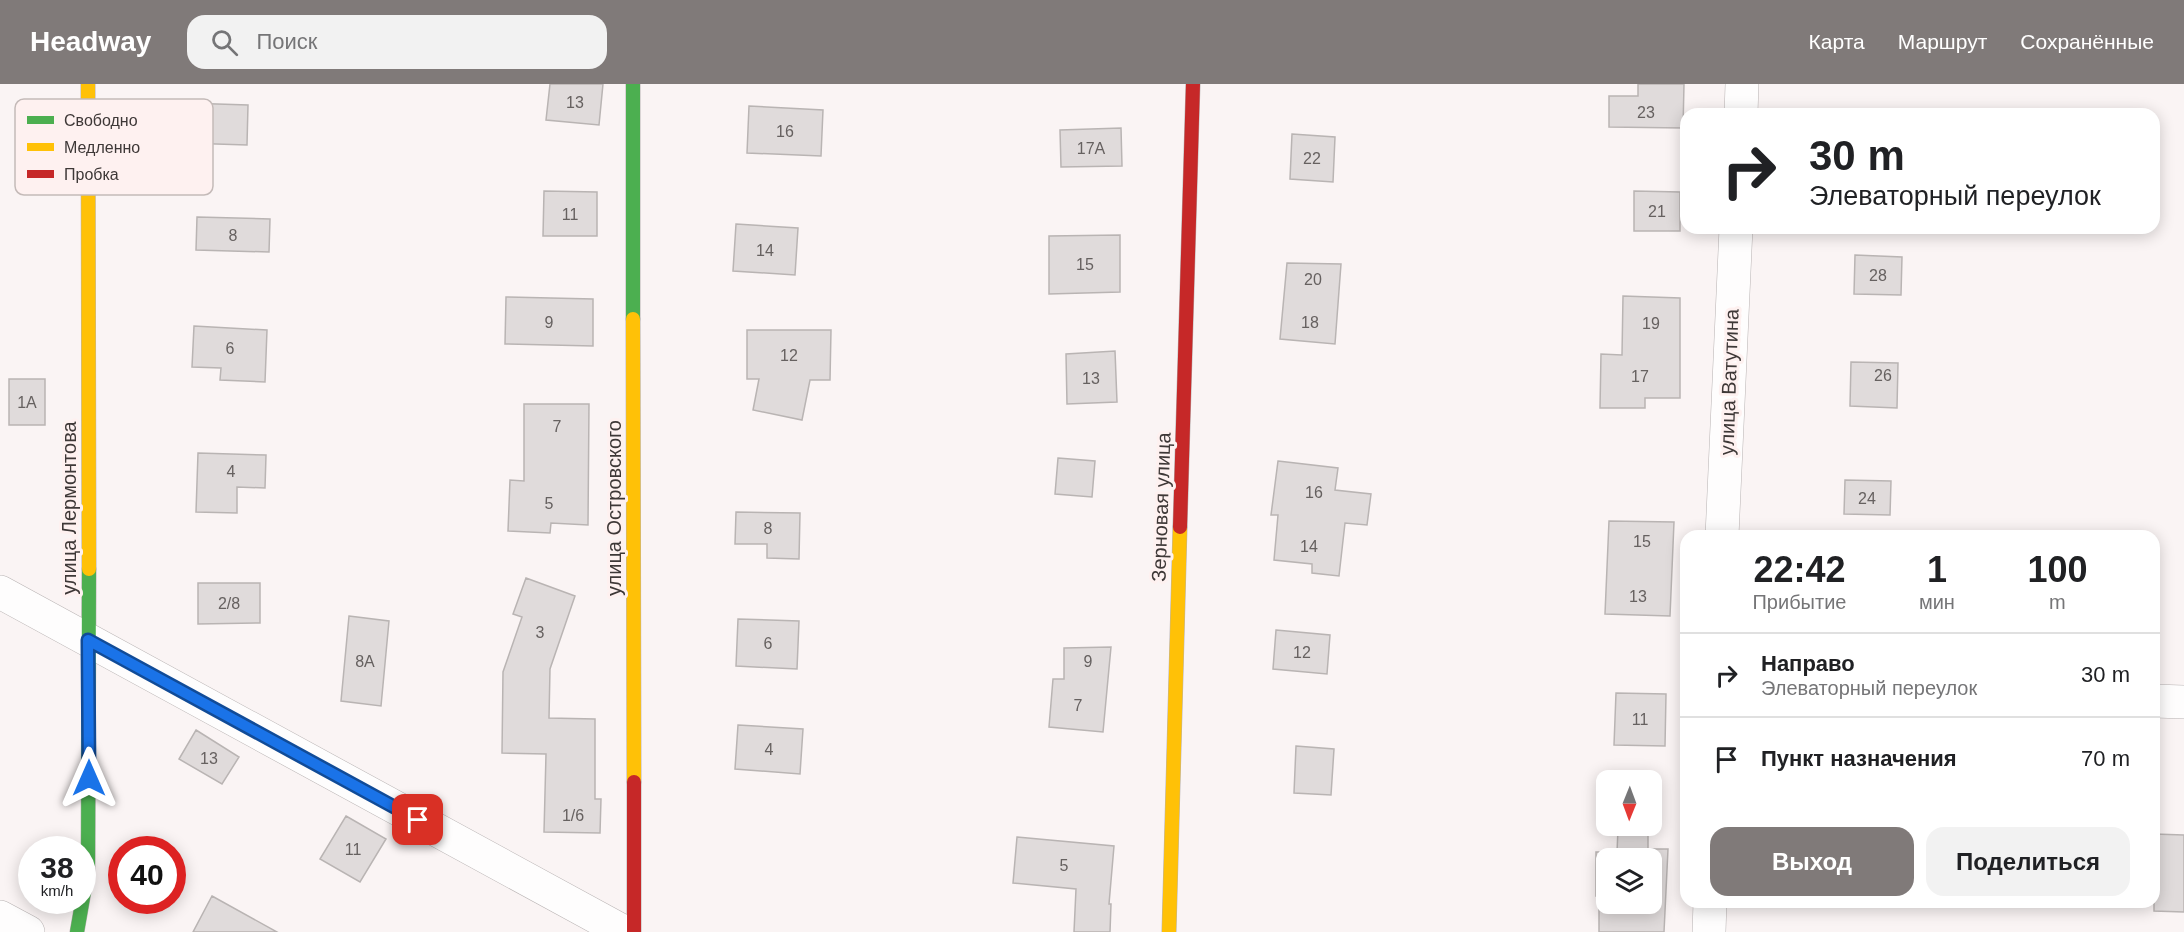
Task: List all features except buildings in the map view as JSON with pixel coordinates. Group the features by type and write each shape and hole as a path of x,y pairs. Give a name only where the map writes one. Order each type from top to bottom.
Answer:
{"street":[{"name":"улица Островского","path":"633,84 634,932"},
{"name":"Зерновая улица","path":"1169,932 1193,84"},
{"path":"1740,108 1742,84"},
{"name":"улица Лермонтова","path":"77,932 88,869 88,195"},
{"name":"улица Ватутина","path":"1722,530 1736,234"},
{"path":"0,592 624,932"},
{"path":"2160,701 2184,702"},
{"path":"1709,932 1710,908"},
{"path":"0,917 28,932"}],"traffic: fast":[{"path":"633,84 633,319"},
{"path":"77,932 88,869 89,569"}],"traffic: slow":[{"path":"88,84 88,99"},
{"path":"88,195 89,569"},
{"path":"633,319 634,782"},
{"path":"1169,932 1180,527"}],"traffic: jam":[{"path":"1180,527 1193,84"},
{"path":"634,782 634,932"}],"route":[{"path":"89,778 88,640 418,820"}]}
